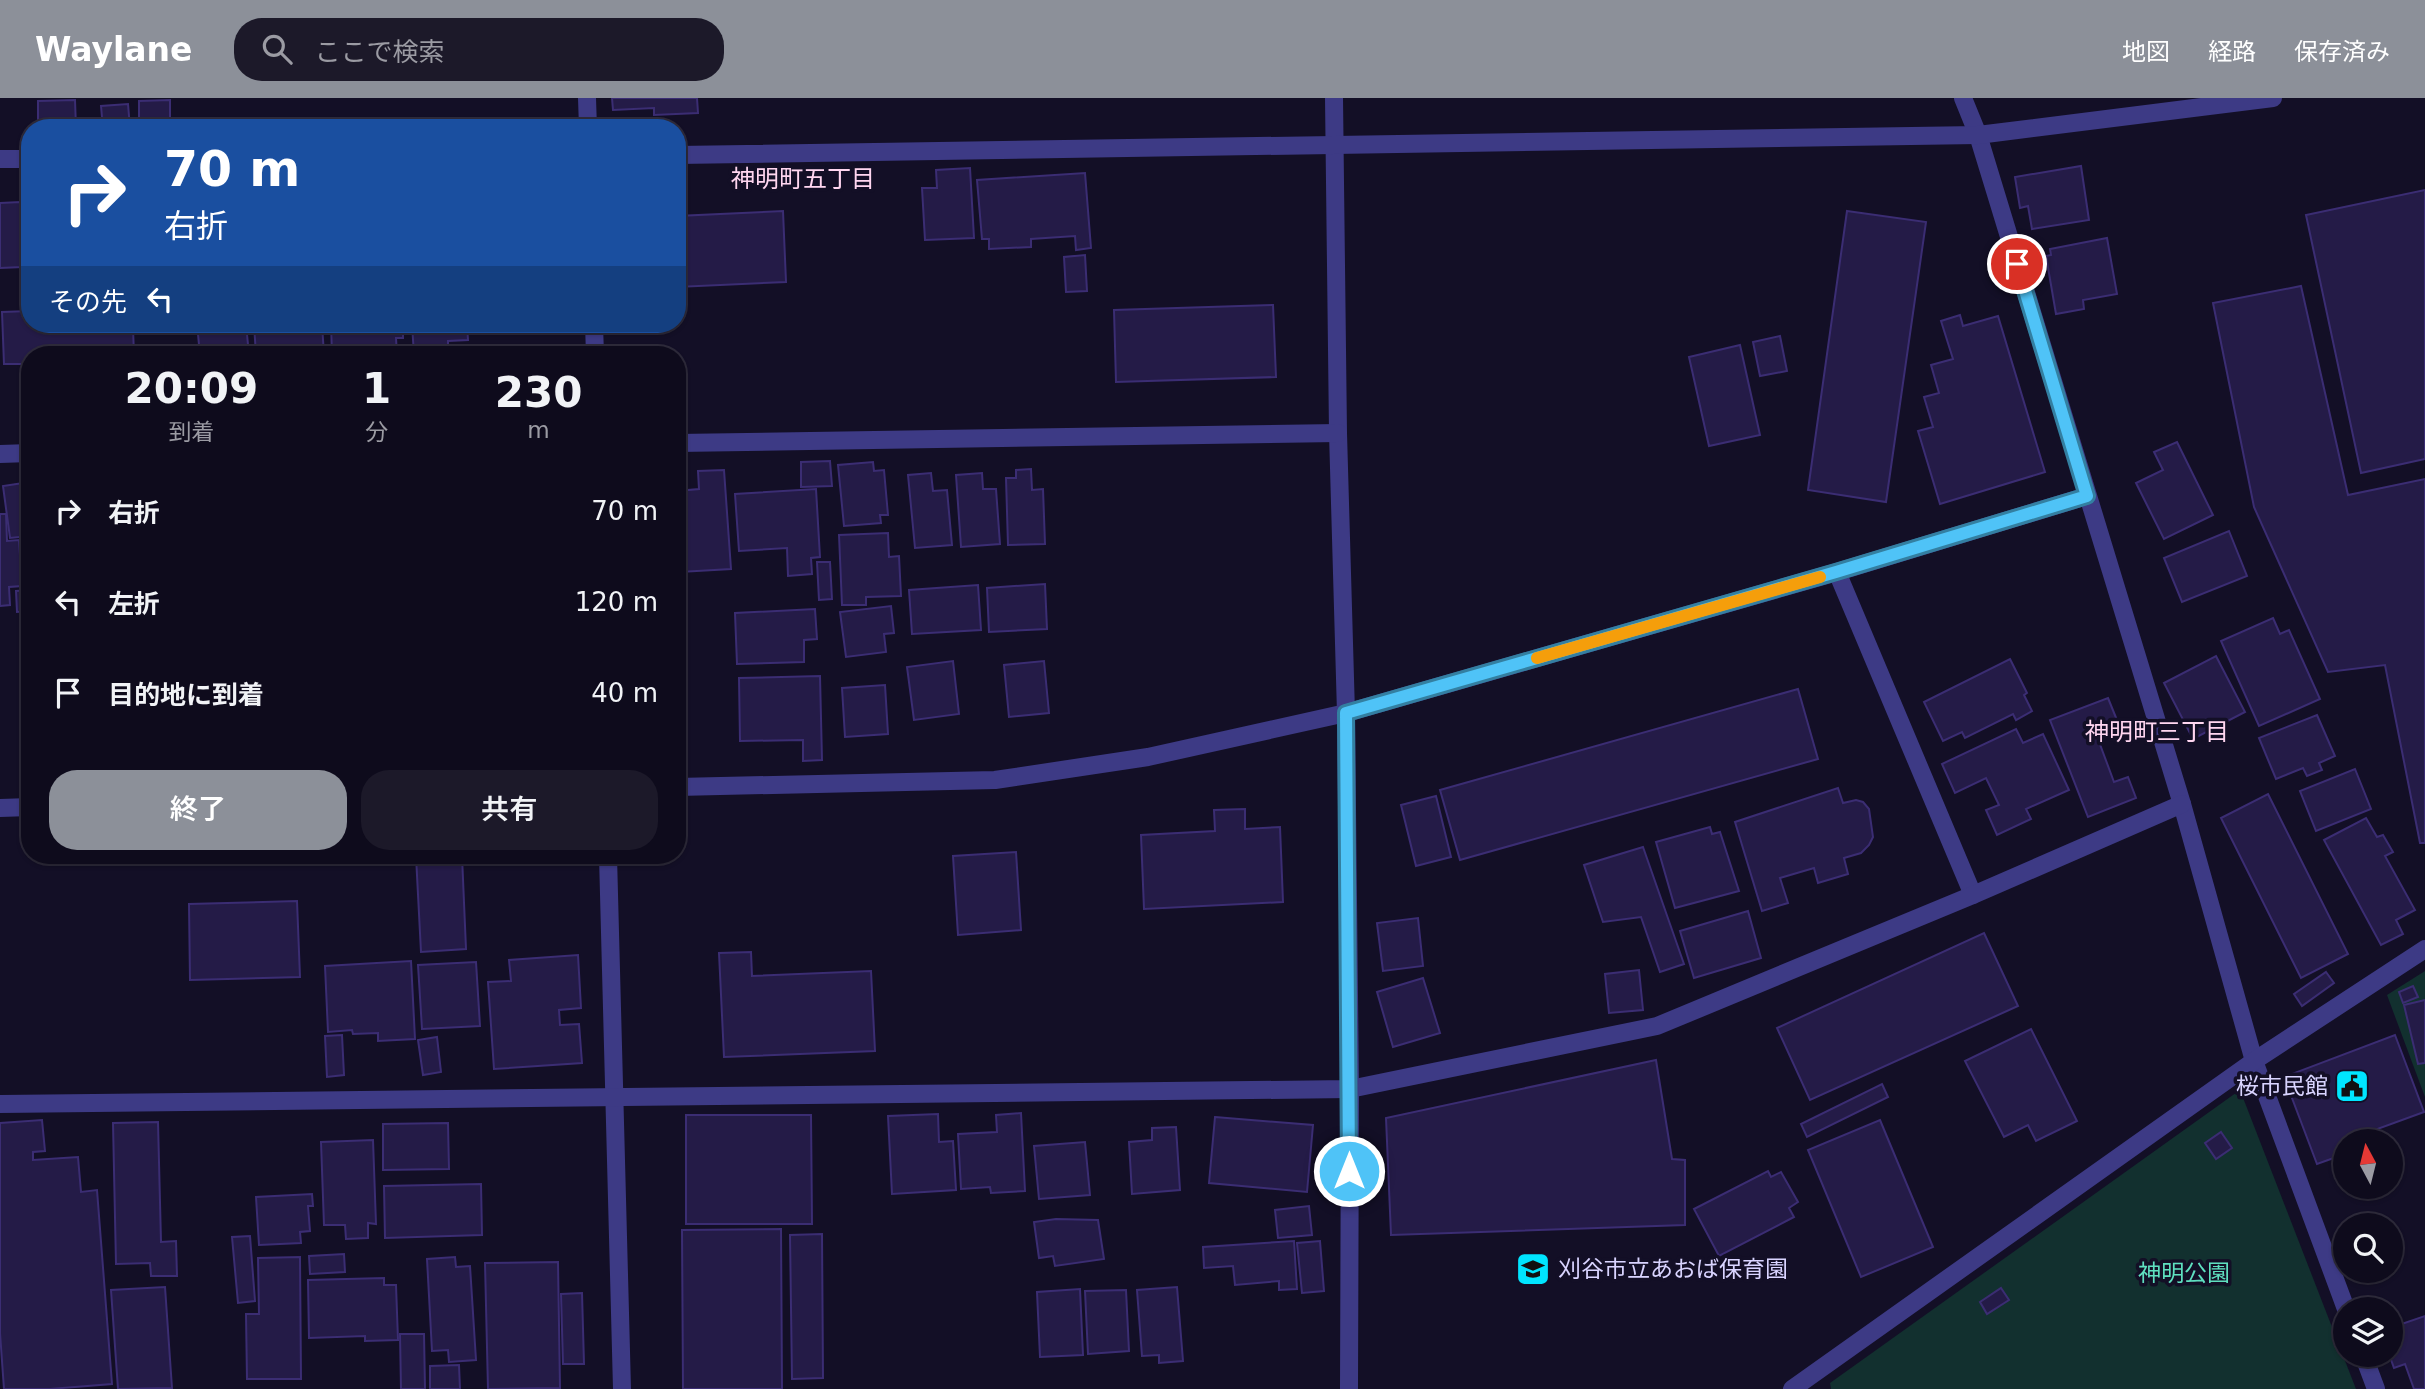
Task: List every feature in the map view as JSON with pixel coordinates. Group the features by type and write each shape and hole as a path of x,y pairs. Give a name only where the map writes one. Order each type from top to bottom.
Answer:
{"street":[{"path":"587,98 588,119"},
{"path":"1334,98 1338,433 1346,713 1350,1089 1349,1389"},
{"path":"1963,98 1978,135 2182,804 2253,1061 2342,1297"},
{"path":"686,155 1978,135 2273,98"},
{"path":"0,159 21,159"},
{"path":"686,443 1338,433"},
{"path":"0,454 21,453"},
{"path":"686,787 995,780 1148,757 1346,713 1836,572 2087,496"},
{"path":"1836,572 1972,895"},
{"path":"0,1104 1350,1089 1657,1026 2182,804"},
{"path":"0,808 21,807"},
{"path":"608,864 622,1389"},
{"path":"1792,1389 2253,1061 2425,949"},
{"path":"2368,1367 2376,1389"}],"green space":[{"path":"2425,971 2425,1097 2387,995"},
{"name":"神明公園","path":"2240,1090 2333,1330 2333,1367 2347,1367 2356,1389 1831,1389 1830,1383"}],"building":[{"path":"612,98 697,98 698,113 654,115 654,108 613,110"},
{"path":"75,100 76,119 38,119 38,101"},
{"path":"170,100 170,119 139,119 139,101"},
{"path":"128,104 129,119 102,119 101,106"},
{"path":"2081,166 2089,220 2032,229 2028,206 2020,208 2015,177"},
{"path":"970,168 974,238 925,240 922,188 937,188 936,170"},
{"path":"1085,173 1091,248 1076,250 1075,236 1031,239 1031,247 989,249 989,239 982,239 977,180"},
{"path":"2425,190 2425,459 2361,473 2306,215"},
{"path":"20,202 21,267 0,268 0,203"},
{"path":"783,211 786,282 686,287 686,216"},
{"path":"1847,211 1926,222 1886,502 1808,490"},
{"path":"2107,238 2117,294 2083,300 2084,309 2056,314 2046,256 2051,255 2050,249"},
{"path":"1085,255 1087,291 1066,292 1064,257"},
{"path":"2301,286 2348,495 2425,479 2425,843 2420,843 2385,665 2328,672 2254,507 2213,303"},
{"path":"1273,305 1276,377 1116,382 1114,310"},
{"path":"21,311 21,333 133,333 134,346 21,346 21,364 4,364 2,312"},
{"path":"1960,315 1963,326 1998,316 2045,472 1940,504 1918,431 1933,427 1924,397 1939,393 1931,365 1953,359 1941,321"},
{"path":"198,333 247,333 248,346 199,346"},
{"path":"255,333 323,333 323,346 255,346"},
{"path":"331,333 403,333 403,338 396,338 396,346 332,346"},
{"path":"413,333 468,333 468,340 448,341 448,346 413,346"},
{"path":"1780,336 1787,371 1760,376 1753,342"},
{"path":"1740,345 1760,435 1709,446 1689,357"},
{"path":"2177,442 2213,515 2164,539 2136,483 2163,470 2154,452"},
{"path":"830,461 832,486 801,487 801,462"},
{"path":"873,462 874,471 884,470 888,515 880,515 881,523 844,526 838,465"},
{"path":"1031,469 1032,490 1043,489 1045,544 1008,545 1006,478 1016,478 1016,470"},
{"path":"724,470 731,569 686,572 686,490 699,489 698,471"},
{"path":"931,473 933,491 947,490 952,545 915,548 908,475"},
{"path":"982,473 983,489 996,489 1000,544 961,547 956,475"},
{"path":"21,483 21,537 10,538 3,486"},
{"path":"816,489 820,557 811,558 812,574 788,576 787,548 739,551 735,494"},
{"path":"0,514 6,514 7,541 19,540 21,586 9,587 10,605 0,606"},
{"path":"2229,531 2247,576 2182,602 2164,558"},
{"path":"888,533 889,557 899,556 901,596 866,597 866,605 842,605 839,535"},
{"path":"817,562 830,562 832,599 819,600"},
{"path":"1045,584 1047,629 989,632 987,588"},
{"path":"978,585 981,630 912,634 909,590"},
{"path":"16,591 21,591 21,612 17,612"},
{"path":"891,606 894,633 884,634 886,652 846,657 840,612"},
{"path":"815,609 817,639 804,640 804,662 737,664 735,613"},
{"path":"2273,618 2280,634 2289,630 2320,699 2259,726 2221,641"},
{"path":"2216,656 2245,712 2193,739 2164,683"},
{"path":"2010,659 2027,693 2024,695 2032,711 2016,720 2013,714 1965,738 1962,732 1943,741 1924,702"},
{"path":"953,661 959,714 914,720 907,667"},
{"path":"1044,661 1049,713 1009,717 1004,665"},
{"path":"820,676 822,760 803,761 803,740 740,741 739,678"},
{"path":"885,685 888,734 845,737 842,688"},
{"path":"1798,689 1818,759 1460,860 1440,790"},
{"path":"2108,698 2121,730 2098,739 2114,782 2128,777 2136,798 2088,817 2050,720"},
{"path":"2317,715 2335,756 2319,763 2322,770 2307,776 2303,768 2276,779 2259,738"},
{"path":"2016,729 2023,743 2043,734 2069,790 2026,809 2031,819 1997,835 1986,810 1999,805 1986,778 1955,793 1942,764"},
{"path":"2355,769 2371,809 2316,831 2300,791"},
{"path":"1838,788 1843,803 1856,800 1863,802 1869,809 1873,837 1869,845 1861,853 1844,858 1848,874 1818,883 1814,868 1780,878 1788,903 1762,911 1735,822"},
{"path":"2268,794 2348,954 2301,978 2221,818"},
{"path":"1436,796 1451,857 1416,866 1401,805"},
{"path":"1245,809 1245,829 1280,827 1283,902 1144,909 1141,835 1215,831 1214,810"},
{"path":"2366,818 2377,837 2383,835 2393,852 2385,856 2415,910 2396,920 2403,934 2381,945 2324,840"},
{"path":"1710,827 1712,834 1720,832 1739,891 1675,908 1656,842"},
{"path":"1643,847 1684,964 1660,972 1641,917 1603,922 1584,865"},
{"path":"1016,852 1021,930 958,935 953,856"},
{"path":"416,864 462,864 466,949 421,952"},
{"path":"297,901 300,977 190,980 189,904"},
{"path":"1748,911 1761,958 1694,978 1680,931"},
{"path":"1418,918 1423,966 1383,971 1377,923"},
{"path":"1984,933 2018,1006 1810,1100 1777,1028"},
{"path":"751,952 752,976 871,971 875,1051 724,1057 719,953"},
{"path":"578,955 581,1008 559,1010 560,1025 579,1024 582,1063 494,1069 488,982 511,981 509,960"},
{"path":"411,961 415,1039 378,1041 378,1033 353,1034 352,1030 328,1032 325,966"},
{"path":"476,962 480,1026 422,1029 418,965"},
{"path":"1639,970 1643,1010 1609,1013 1605,974"},
{"path":"2326,972 2334,983 2302,1006 2294,994"},
{"path":"1423,978 1440,1033 1393,1047 1377,992"},
{"path":"2413,986 2418,997 2403,1003 2399,992"},
{"path":"2425,1000 2425,1063 2418,1064 2404,1005"},
{"path":"2031,1029 2077,1121 2036,1141 2028,1125 2004,1137 1965,1061"},
{"path":"342,1035 344,1075 327,1077 325,1036"},
{"path":"2395,1035 2424,1112 2377,1129 2333,1129 2333,1158 2317,1164 2284,1077"},
{"path":"437,1037 441,1072 423,1075 418,1040"},
{"path":"1656,1060 1672,1159 1685,1160 1685,1225 1391,1235 1386,1118"},
{"path":"1882,1084 1888,1097 1807,1137 1801,1124"},
{"path":"1021,1113 1025,1191 991,1193 990,1187 961,1189 958,1134 997,1132 996,1115"},
{"path":"938,1114 939,1142 953,1141 956,1190 892,1194 888,1116"},
{"path":"686,1115 811,1115 812,1224 686,1224"},
{"path":"1215,1117 1313,1125 1307,1192 1209,1183"},
{"path":"42,1120 45,1151 33,1152 33,1160 78,1157 81,1192 97,1190 112,1384 50,1389 4,1389 0,1333 0,1123"},
{"path":"1880,1120 1933,1247 1861,1277 1808,1150"},
{"path":"158,1122 161,1242 176,1241 177,1276 151,1276 150,1263 116,1264 113,1123"},
{"path":"448,1123 449,1169 383,1170 383,1124"},
{"path":"1176,1127 1180,1190 1132,1194 1129,1142 1152,1140 1152,1128"},
{"path":"2221,1132 2232,1148 2216,1159 2205,1143"},
{"path":"373,1140 376,1224 368,1223 368,1238 346,1239 345,1225 324,1225 321,1142"},
{"path":"1085,1142 1090,1195 1039,1199 1034,1146"},
{"path":"1768,1171 1771,1177 1781,1172 1798,1202 1789,1208 1794,1217 1719,1256 1694,1209"},
{"path":"481,1184 482,1235 385,1238 384,1186"},
{"path":"312,1194 313,1206 308,1206 310,1231 300,1232 301,1243 259,1245 256,1197"},
{"path":"1309,1206 1312,1235 1278,1238 1275,1210"},
{"path":"1056,1219 1098,1220 1104,1259 1055,1266 1053,1256 1039,1258 1034,1222"},
{"path":"781,1229 782,1389 683,1389 682,1230"},
{"path":"822,1234 823,1378 792,1379 790,1235"},
{"path":"250,1236 255,1301 238,1303 232,1237"},
{"path":"1294,1241 1297,1289 1279,1290 1279,1281 1235,1285 1233,1266 1204,1268 1203,1247"},
{"path":"1320,1241 1324,1291 1302,1293 1297,1243"},
{"path":"344,1254 345,1272 310,1274 309,1256"},
{"path":"300,1257 301,1379 247,1379 246,1314 259,1314 258,1258"},
{"path":"455,1257 456,1267 470,1266 476,1360 449,1362 448,1350 432,1351 427,1259"},
{"path":"558,1262 560,1388 488,1389 485,1263"},
{"path":"384,1278 384,1285 396,1285 398,1340 365,1341 365,1336 309,1338 308,1280"},
{"path":"165,1287 172,1388 118,1389 111,1290"},
{"path":"1177,1287 1183,1361 1159,1363 1159,1355 1142,1356 1137,1290"},
{"path":"2001,1288 2009,1300 1987,1314 1980,1302"},
{"path":"1080,1289 1083,1355 1040,1357 1037,1292"},
{"path":"1126,1290 1129,1351 1088,1354 1085,1291"},
{"path":"582,1293 584,1364 563,1364 561,1294"},
{"path":"2425,1316 2425,1389 2414,1389 2405,1364 2403,1365 2403,1324"},
{"path":"400,1334 424,1334 425,1389 401,1389"},
{"path":"459,1365 460,1389 430,1389 430,1366"}],"slow traffic":[{"path":"1537,658 1820,577"}],"place":[{"name":"桜市民館","path":"2352,1086"},
{"name":"刈谷市立あおば保育園","path":"1533,1269"}],"district":[{"name":"神明町五丁目","path":"803,179"},
{"name":"神明町三丁目","path":"2157,732"}],"route":[{"path":"1349,1171 1346,713 1836,572 2087,496 2017,264"}]}
